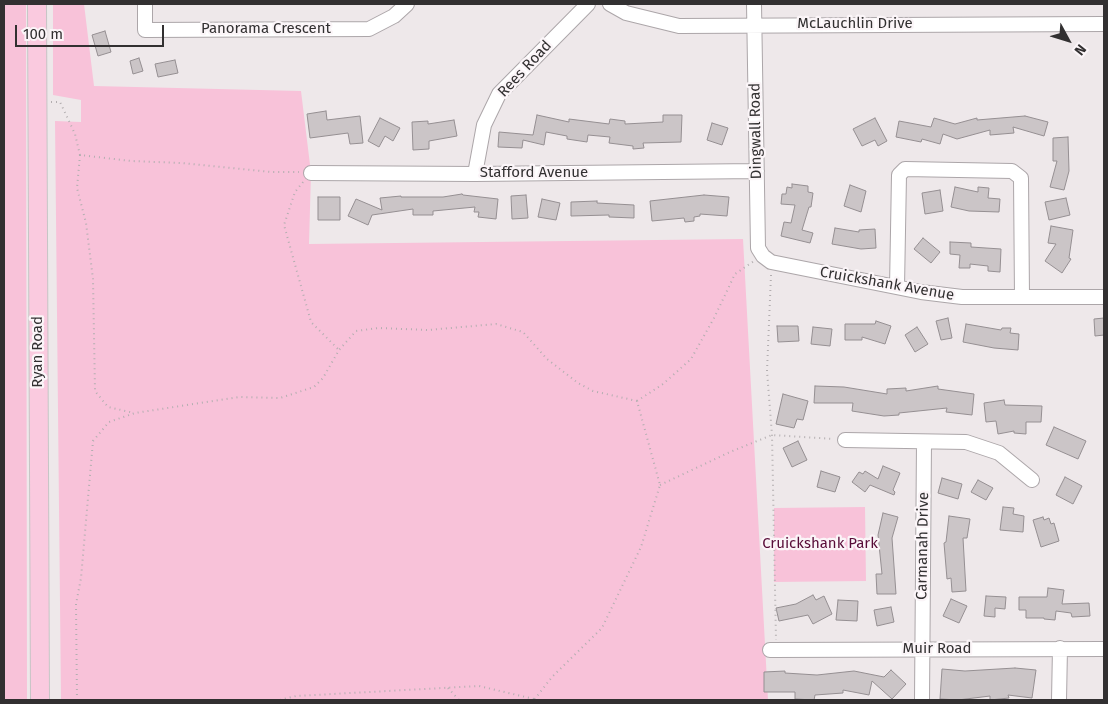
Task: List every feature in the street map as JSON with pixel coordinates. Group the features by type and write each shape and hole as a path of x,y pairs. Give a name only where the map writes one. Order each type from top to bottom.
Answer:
{"main road":[{"name":"Ryan Road","path":"37,4 40,700"}],"street":[{"name":"Panorama Crescent","path":"145,4 145,30 370,29 394,16 407,4"},
{"name":"Rees Road","path":"475,174 484,125 498,94 588,4"},
{"name":"McLauchlin Drive","path":"610,4 626,13 679,26 754,24 1104,24"},
{"name":"Dingwall Road","path":"754,4 758,248 767,259"},
{"path":"897,288 899,175 905,169 1012,171 1021,178 1022,297"},
{"name":"Stafford Avenue","path":"311,173 757,172"},
{"name":"Cruickshank Avenue","path":"767,259 897,288 962,297 1104,297"},
{"path":"844,440 966,442 999,453 1032,480"},
{"name":"Carmanah Drive","path":"922,700 924,442"},
{"path":"1060,648 1060,700"},
{"name":"Muir Road","path":"773,650 1104,649"}],"path":[{"path":"46,102 60,102 74,134 80,155 77,188 86,223 93,279 95,391 108,407 136,414"},
{"path":"80,155 271,172 311,173"},
{"path":"311,173 295,192 284,225 312,322 340,350"},
{"path":"77,700 76,604 81,578 93,441 109,422 136,414 239,397 280,398 314,387 323,378 340,350 356,331 378,328 428,330 496,324 523,332 547,358 578,384 593,391 637,401 663,384 691,359 714,318 735,274 747,265 767,259 767,371 772,435 773,650"},
{"path":"280,700 296,696 479,686 534,700 552,677 602,628 641,547 660,485 637,401"},
{"path":"660,485 730,452 772,435 844,440"},
{"path":"448,688 459,700"}],"green space":[{"path":"4,4 26,4 27,700 4,700"},
{"path":"53,4 84,4 94,86 301,91 311,173 309,244 743,239 768,700 61,700 55,121 81,122 81,100 53,95"},
{"name":"Cruickshank Park","path":"865,507 866,581 774,582 774,508"}],"building":[{"path":"105,31 111,52 98,56 92,35"},
{"path":"139,58 143,71 133,74 130,61"},
{"path":"175,60 178,73 158,77 155,64"},
{"path":"326,111 327,120 360,116 363,143 350,144 348,133 310,138 307,114"},
{"path":"537,115 569,122 569,119 609,124 610,119 625,121 625,124 663,122 663,115 682,115 681,142 643,143 644,148 633,149 633,146 609,143 610,137 588,135 587,142 567,139 567,136 546,132 544,145 523,140 522,148 498,147 499,132 533,135"},
{"path":"1025,116 1048,122 1044,136 1013,127 1014,133 990,135 990,130 957,139 943,134 940,144 922,139 921,142 896,137 899,121 931,127 934,118 955,124 977,118 977,120"},
{"path":"380,118 400,128 393,141 385,136 379,147 368,141"},
{"path":"875,118 887,141 878,146 875,140 862,146 853,129"},
{"path":"454,120 457,136 429,141 429,149 413,150 412,122 428,121 428,124"},
{"path":"712,123 728,128 722,145 707,140"},
{"path":"1068,137 1069,171 1064,190 1050,187 1057,161 1053,161 1053,138"},
{"path":"792,184 808,186 808,192 813,193 811,207 809,207 802,230 813,233 810,243 781,236 784,222 791,223 795,205 781,204 782,194 786,194 787,187 792,188"},
{"path":"850,185 866,191 861,212 844,206"},
{"path":"955,187 978,192 978,187 989,188 988,198 1000,199 999,212 969,211 951,207"},
{"path":"940,190 943,211 925,214 922,193"},
{"path":"462,194 498,199 496,219 478,217 479,212 474,212 475,207 433,211 433,215 413,215 413,209 372,215 368,225 348,216 356,199 382,210 380,198 401,196 443,197"},
{"path":"526,195 528,218 512,219 511,196"},
{"path":"704,195 729,197 727,216 700,214 700,216 694,217 694,221 685,222 684,218 652,221 650,201"},
{"path":"318,197 340,197 340,220 318,220"},
{"path":"1066,198 1070,215 1049,220 1045,202"},
{"path":"542,199 560,203 556,220 538,217"},
{"path":"597,201 597,203 634,205 634,218 609,217 609,215 571,216 571,202"},
{"path":"1051,226 1073,230 1069,258 1071,259 1062,273 1045,261 1056,244 1048,243"},
{"path":"835,228 859,232 859,230 875,229 876,248 861,249 832,244"},
{"path":"923,238 940,252 931,263 914,249"},
{"path":"950,242 971,243 971,247 1001,249 1000,272 988,271 988,266 970,264 970,268 959,268 960,255 950,254"},
{"path":"948,318 952,338 941,340 936,321"},
{"path":"1104,318 1104,335 1095,336 1094,319"},
{"path":"876,321 891,326 885,344 862,337 862,340 845,340 845,324 875,324"},
{"path":"966,324 1001,330 1002,328 1011,328 1010,333 1019,334 1018,350 963,342"},
{"path":"777,326 798,326 799,341 778,342"},
{"path":"813,327 832,329 830,346 811,344"},
{"path":"917,327 928,344 915,352 905,335"},
{"path":"815,386 844,387 887,394 887,389 906,388 906,391 938,386 938,389 974,394 972,415 946,412 947,408 884,416 852,411 853,403 814,403"},
{"path":"783,394 808,401 803,420 797,419 794,428 776,424"},
{"path":"1004,400 1005,405 1042,406 1041,422 1026,422 1026,434 1014,433 1014,431 998,434 996,421 986,422 984,403"},
{"path":"1054,427 1086,441 1078,459 1046,445"},
{"path":"798,441 807,460 792,467 783,448"},
{"path":"883,466 900,473 893,490 895,492 894,495 870,485 865,492 852,482 859,472 863,474 865,471 878,479"},
{"path":"821,471 840,477 835,492 817,487"},
{"path":"1065,477 1082,486 1073,504 1056,495"},
{"path":"942,478 962,484 958,499 938,493"},
{"path":"978,480 993,488 986,500 971,492"},
{"path":"1003,507 1014,508 1013,514 1024,516 1023,532 1000,530"},
{"path":"883,513 898,517 892,538 896,594 877,594 876,574 882,574 878,535"},
{"path":"949,516 970,519 967,538 963,538 966,591 952,592 951,578 947,579 944,543 946,542"},
{"path":"1043,517 1044,520 1049,518 1051,524 1054,523 1059,541 1041,547 1033,520"},
{"path":"1048,588 1064,590 1062,604 1089,603 1090,616 1072,617 1071,613 1056,611 1055,620 1026,618 1026,610 1019,610 1019,597 1047,597"},
{"path":"813,595 816,600 824,596 832,614 813,624 808,615 779,621 776,608 796,604"},
{"path":"986,596 1006,597 1005,609 995,608 995,617 984,616"},
{"path":"951,599 967,606 959,623 943,616"},
{"path":"838,600 858,601 857,621 836,620"},
{"path":"891,607 894,622 877,626 874,610"},
{"path":"1015,668 1036,670 1032,698 1008,695 1009,698 990,700 990,696 958,700 940,699 942,669 965,671"},
{"path":"891,670 906,684 892,699 872,681 869,695 843,690 843,693 815,695 814,700 795,699 795,692 764,692 764,672 785,671 785,673 817,675 854,671 884,677"}]}
